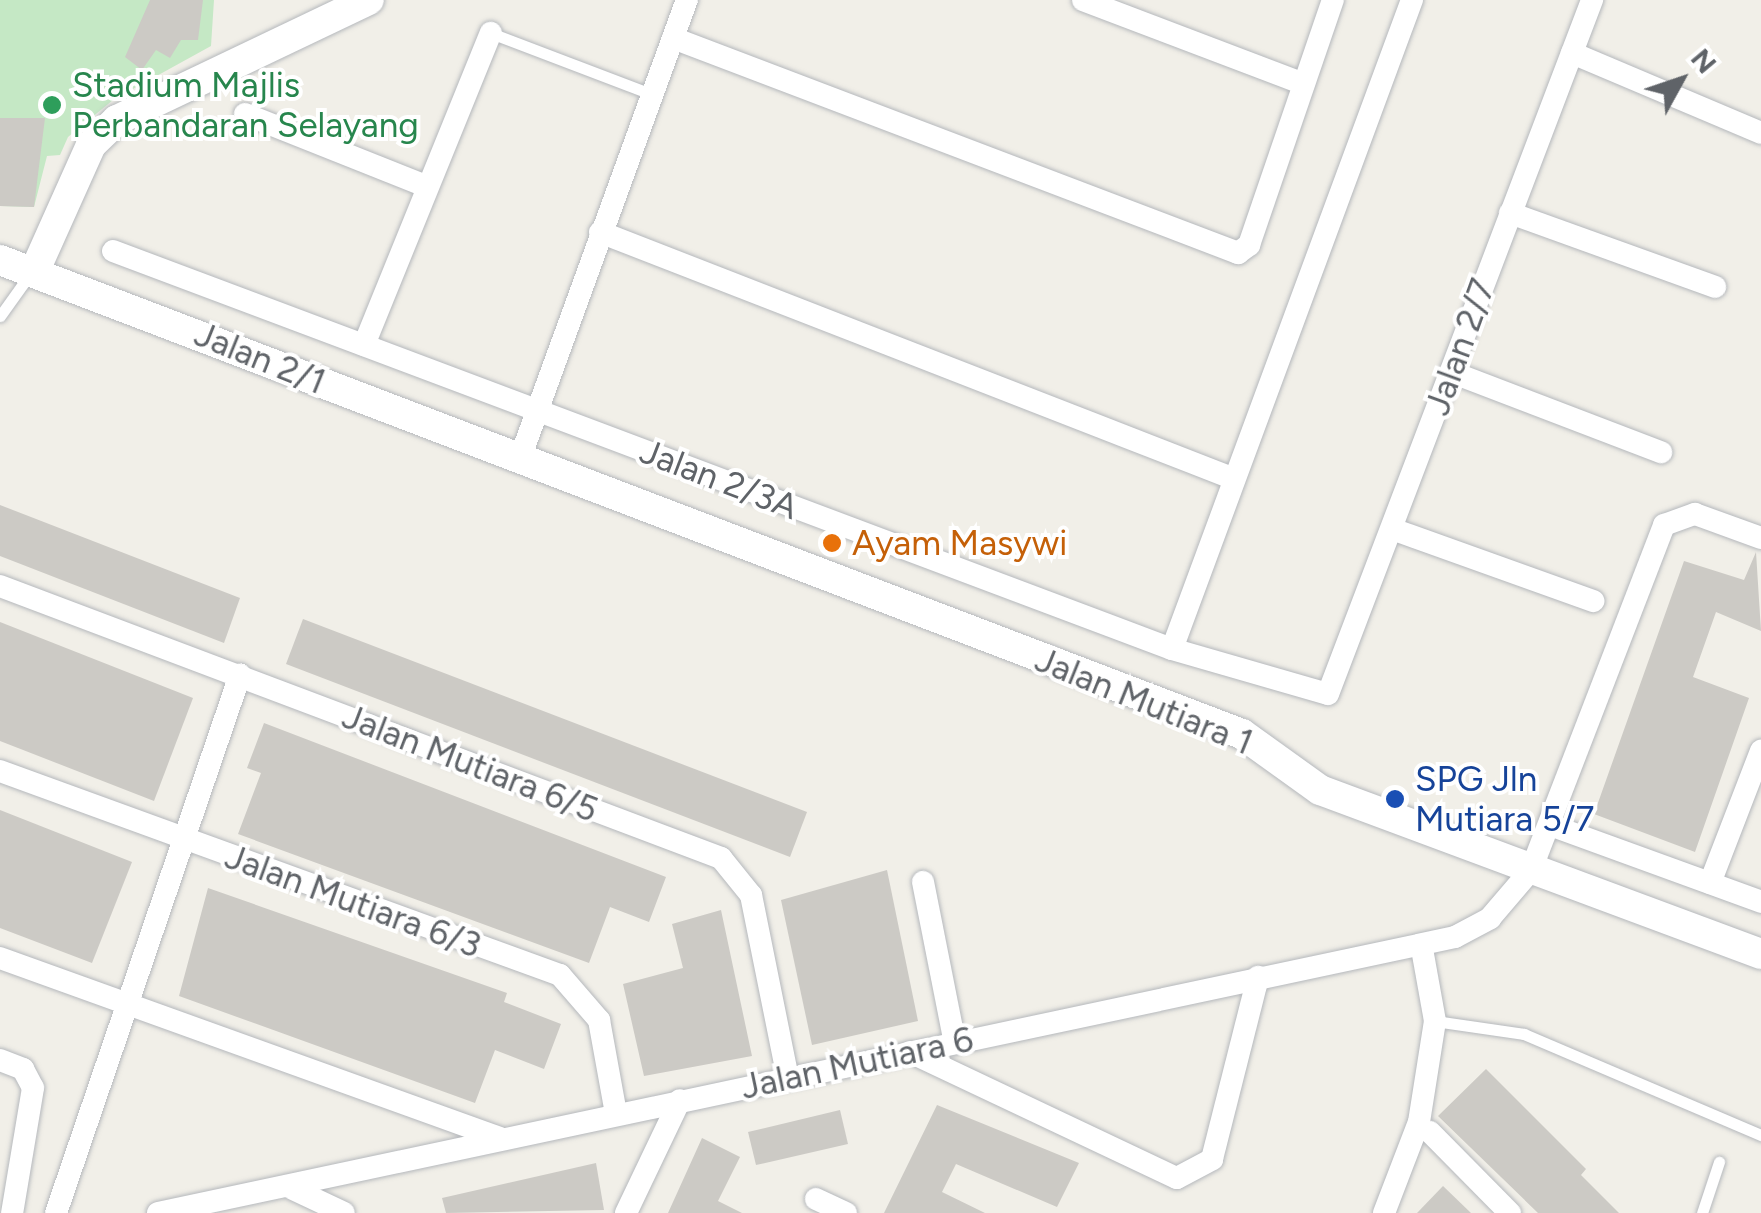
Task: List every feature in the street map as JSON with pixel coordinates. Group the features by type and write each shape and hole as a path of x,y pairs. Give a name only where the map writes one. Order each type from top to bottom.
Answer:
{"street":[{"path":"36,268 92,146 117,120 370,0"},
{"path":"519,461 534,409 687,0"},
{"path":"1083,0 1304,84"},
{"path":"673,38 1238,253 1333,0"},
{"path":"1172,649 1232,478 1412,0"},
{"name":"Jalan 2/7","path":"1328,694 1592,0"},
{"path":"364,345 491,33"},
{"path":"1572,54 1761,133"},
{"path":"245,114 426,186"},
{"path":"1510,213 1714,287"},
{"path":"600,232 1232,478"},
{"name":"Jalan 2/3A","path":"113,251 1172,649 1328,694"},
{"name":"Jalan 2/1","path":"0,260 36,268 519,461"},
{"path":"1451,372 1661,452"},
{"name":"Jalan Mutiara 1","path":"519,461 1242,734 1320,790 1761,954"},
{"name":"Jalan Mutiara 6","path":"158,1213 293,1189 502,1138 1258,977 1422,950 1490,918 1531,870 1664,525 1694,514 1761,538"},
{"path":"1392,529 1593,601"},
{"name":"Jalan Mutiara 6/5","path":"0,586 721,858 750,895 788,1078"},
{"path":"56,1213 179,839 240,675"},
{"path":"1710,883 1761,751"},
{"name":"Jalan Mutiara 6/3","path":"0,771 560,975 599,1020 616,1114"},
{"path":"1550,825 1761,902"},
{"path":"923,882 955,1043"},
{"path":"1384,1213 1419,1122 1435,1021 1422,950"},
{"path":"0,958 502,1138"},
{"path":"910,1052 1177,1178 1212,1158 1258,977"},
{"path":"0,1060 23,1070 33,1088 12,1213"},
{"path":"626,1213 680,1100"},
{"path":"1430,1132 1510,1213"},
{"path":"293,1189 344,1213"},
{"path":"816,1199 846,1213"}],"lane":[{"path":"491,33 651,94"},
{"path":"0,316 36,268"},
{"path":"1435,1021 1524,1034 1761,1135"},
{"path":"1702,1213 1719,1162"}],"green space":[{"name":"Stadium Majlis Perbandaran Selayang","path":"0,0 214,0 211,46 113,100 68,137 60,155 47,156 34,207 0,206"}],"building":[{"path":"150,0 203,0 198,40 181,40 170,58 156,50 142,70 125,57"},
{"path":"0,118 45,118 34,207 0,206"},
{"path":"0,505 240,598 224,643 0,556"},
{"path":"1756,552 1761,631 1716,612 1693,677 1749,698 1695,852 1594,814 1684,561 1744,580"},
{"path":"303,619 807,812 790,857 286,664"},
{"path":"0,622 193,698 154,801 0,741"},
{"path":"264,723 666,877 649,922 610,907 589,963 238,834 261,773 247,768"},
{"path":"0,810 132,862 92,963 0,928"},
{"path":"887,870 918,1021 812,1045 781,900"},
{"path":"208,888 507,993 504,1002 561,1024 544,1069 495,1050 475,1103 179,996"},
{"path":"721,910 752,1056 644,1076 623,984 683,968 672,924"},
{"path":"1486,1069 1586,1169 1581,1175 1619,1213 1538,1213 1438,1116"},
{"path":"937,1105 1079,1163 1057,1207 956,1164 942,1192 985,1213 884,1213"},
{"path":"840,1110 848,1144 756,1165 748,1132"},
{"path":"702,1138 740,1157 718,1201 742,1213 668,1213"},
{"path":"596,1163 604,1210 446,1213 442,1198"},
{"path":"1443,1186 1471,1213 1417,1213"}],"place":[{"name":"Stadium Majlis Perbandaran Selayang","path":"52,105"},
{"name":"Ayam Masywi","path":"832,543"},
{"name":"SPG Jln Mutiara 5/7","path":"1395,799"}]}
